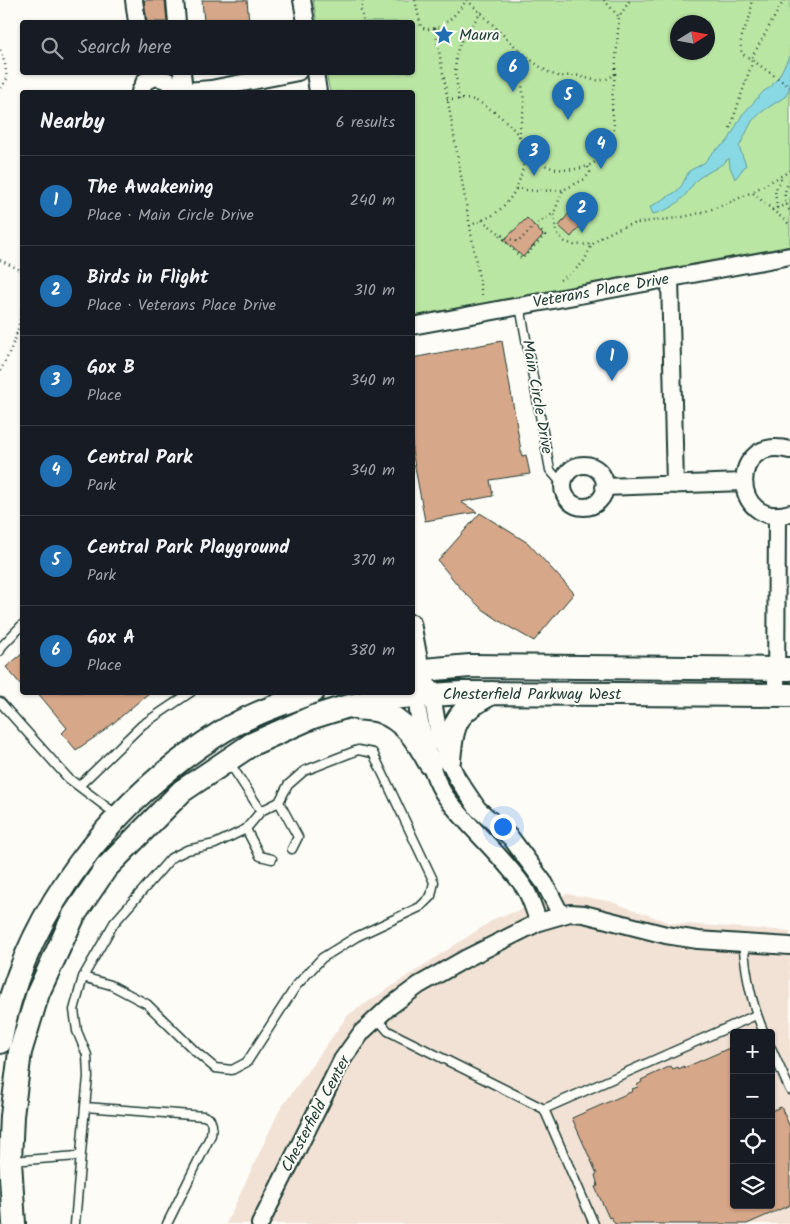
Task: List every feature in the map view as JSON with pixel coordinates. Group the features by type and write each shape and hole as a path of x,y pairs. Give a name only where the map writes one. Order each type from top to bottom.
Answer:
{"street":[{"path":"134,0 137,20"},
{"path":"175,0 177,20"},
{"path":"302,0 306,20"},
{"path":"141,90 148,75 165,79 177,90"},
{"path":"179,90 182,75"},
{"path":"200,90 283,75"},
{"path":"315,75 318,90"},
{"name":"Veterans Place Drive","path":"415,325 790,256"},
{"path":"670,278 675,485"},
{"path":"783,695 784,514 767,514 758,509 745,492 743,482 745,470 750,460 759,452 769,448 781,447 790,450"},
{"name":"Main Circle Drive","path":"585,465 599,472 603,479 604,487 602,495 597,502 591,506 582,507 568,500 564,493 563,485 565,477 570,470 577,466 585,465"},
{"path":"604,487 743,482"},
{"path":"415,651 417,670 424,696 440,741 437,781 446,796 504,861 525,889 539,922"},
{"name":"Chesterfield Parkway West","path":"417,670 470,666 783,669"},
{"path":"439,762 458,718 469,706 492,693"},
{"name":"Chesterfield Parkway West","path":"14,1224 5,1161 20,1052 38,992 74,915 106,868 182,791 252,744 313,717 345,707 387,698 492,693 783,695"},
{"path":"0,1042 16,985 31,942 79,864 119,816 143,791 182,759 223,731 255,714 305,695"},
{"path":"345,707 378,711 400,721 420,744 456,778 478,809 511,838 545,884 561,915"},
{"name":"Chesterfield Center","path":"260,1224 342,1060 362,1032 389,1007 419,985 465,959 539,922 570,913 584,914 666,936 790,946"}],"lane":[{"name":"Main Circle Drive","path":"520,306 550,470 563,485"},
{"path":"0,650 20,627"},
{"path":"79,786 142,725 186,695"},
{"path":"0,702 68,778 119,816"},
{"path":"75,1224 88,1077 87,1055 77,1031 74,1010 83,977 114,923 171,858 188,850 215,844 246,829 261,811 279,802 288,785 304,771 358,750 373,754 434,882 431,896 420,907 356,937 322,958 296,986 247,1062 232,1070 216,1068 196,1052 147,1004 111,985 83,977"},
{"path":"228,760 261,811"},
{"path":"279,802 298,836 292,849"},
{"path":"246,829 260,856 272,858"},
{"path":"743,943 748,988 762,1029"},
{"path":"544,1109 756,1015"},
{"path":"377,1018 388,1032 544,1109 594,1224"},
{"path":"775,1057 790,1090"},
{"path":"86,1107 204,1116 210,1119 212,1126 210,1135 168,1224"},
{"path":"5,1161 78,1156 81,1153"}],"path":[{"path":"363,20 361,10 364,0 369,3"},
{"path":"415,0 421,27 424,29 435,28 449,21 467,0 482,12 520,51 544,69 559,76 569,74 593,81 608,79 615,74"},
{"path":"604,0 619,17"},
{"path":"447,100 473,100 503,117 532,156 547,168 568,171 588,167 601,159 609,147 614,129 612,104 619,17 630,0"},
{"path":"751,0 750,16 746,28 740,36 739,44 742,54 790,87"},
{"path":"730,128 751,66 751,59 784,0"},
{"path":"459,100 454,65 456,52 464,35 482,12"},
{"path":"435,28 482,295"},
{"path":"0,50 5,64 7,79 0,90"},
{"path":"470,226 491,216 503,206 516,189 524,162 520,123 524,102 520,51"},
{"path":"516,189 536,191 563,190 585,179 590,172 588,167"},
{"path":"560,280 576,269 584,260 593,244 606,235 643,221 697,214 734,201 790,170"},
{"path":"777,208 775,191 784,173"},
{"path":"790,181 784,194 786,205 790,211"},
{"path":"563,190 554,213 556,231 563,241 574,244 593,244"},
{"path":"752,192 790,225"},
{"path":"772,210 790,203"},
{"path":"497,232 518,242 535,225 554,213"},
{"path":"482,220 497,232 522,259 545,235 535,225"},
{"path":"0,260 20,271"},
{"path":"0,371 7,359 20,322"},
{"path":"16,334 20,335"}],"shaded area":[{"path":"567,894 609,901 671,923 790,931 790,1224 226,1224 279,1111 348,1015 496,918"}],"green space":[{"path":"313,0 790,0 790,246 415,316 415,90 330,90 326,75 415,75 415,20 317,20"}],"water":[{"path":"790,55 790,87 786,96 763,111 752,121 739,147 746,165 735,179 730,167 729,158 698,179 677,203 664,211 653,214 650,207 677,191 689,171 704,163 712,153 728,141 742,115 764,91 771,87"}],"building":[{"path":"144,0 165,0 167,20 147,20"},
{"path":"202,0 247,0 249,20 204,20"},
{"path":"569,213 582,224 571,237 559,226"},
{"path":"527,218 543,235 523,257 504,240"},
{"path":"502,341 522,456 526,455 530,474 490,480 493,496 461,502 477,512 425,521 415,467 415,357"},
{"path":"480,513 528,543 574,593 534,641 481,608 462,590 438,561"},
{"path":"20,656 20,684 6,667"},
{"path":"40,695 146,695 104,731 76,750 62,733 67,728"},
{"path":"730,1048 730,1209 775,1209 775,1109 781,1107 790,1127 790,1205 747,1224 615,1224 611,1217 609,1218 595,1187 598,1186 595,1175 597,1174 572,1118 633,1091 632,1089 638,1087 637,1085 642,1082 641,1080 671,1066 673,1069 678,1067 679,1069 684,1066 684,1068"}],"place":[{"name":"Maura","path":"444,35"},
{"name":"Gox A","path":"513,92"},
{"name":"Central Park Playground","path":"568,120"},
{"name":"Central Park","path":"601,169"},
{"name":"Gox B","path":"534,176"},
{"name":"Birds in Flight","path":"582,233"},
{"name":"The Awakening","path":"612,381"}]}
